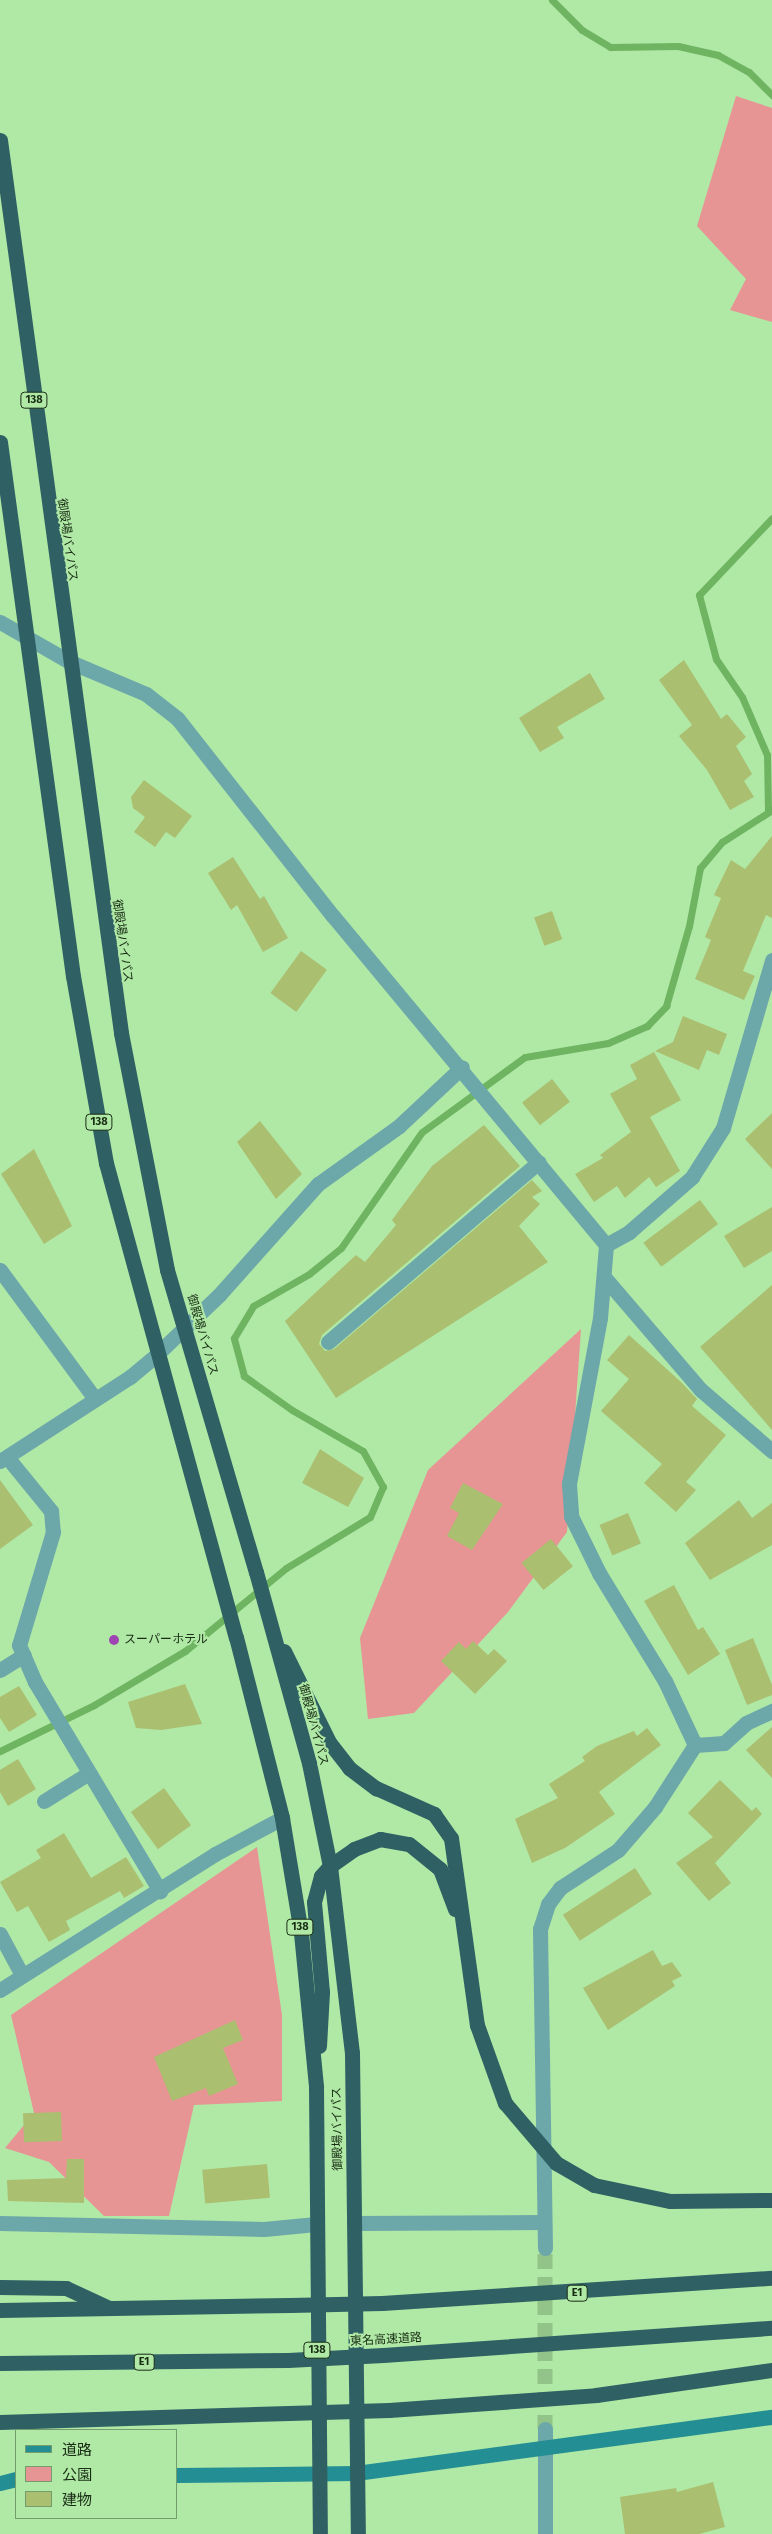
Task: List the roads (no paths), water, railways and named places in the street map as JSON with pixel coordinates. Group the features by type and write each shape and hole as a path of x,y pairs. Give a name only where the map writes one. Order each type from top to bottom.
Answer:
{"highway":[{"name":"御殿場バイパス","path":"0,140 68,661 121,1033 167,1270 256,1572 309,1763 330,1866 352,2053 358,2534"},
{"name":"御殿場バイパス","path":"0,442 72,976 106,1163 156,1355 225,1596 282,1818 301,1933 316,2087 320,2534"},
{"path":"267,1616 339,1756 376,1788 434,1814 447,1832 455,1852 467,1952 484,2053 505,2103 556,2163 594,2185 670,2202 772,2200"},
{"path":"316,2087 322,1992 314,1902 321,1876 330,1866 354,1849 380,1839 396,1840 421,1850 446,1881 467,1952"},
{"name":"E1","path":"0,2310 114,2310 382,2302 772,2278"},
{"path":"0,2287 66,2288 114,2310"},
{"name":"東名高速道路","path":"0,2363 288,2360 772,2328"},
{"path":"0,2422 389,2410 596,2395 772,2370"}],"street":[{"path":"0,622 68,661 146,694 177,718 333,916 462,1067 606,1245 600,1318 570,1484 571,1516 599,1573 665,1681 695,1745"},
{"path":"606,1245 629,1232 692,1177 723,1128 772,960"},
{"path":"160,1891 35,1682 19,1645 53,1532 51,1511 4,1459 95,1399 156,1355 219,1295 318,1184 399,1126 462,1067"},
{"path":"328,1342 539,1162"},
{"path":"0,1270 95,1399"},
{"path":"604,1278 701,1390 772,1451"},
{"path":"0,1670 24,1655"},
{"path":"695,1745 724,1743 746,1723 772,1711"},
{"path":"545,2248 540,1929 548,1904 560,1888 618,1850 655,1807 695,1745"},
{"path":"44,1801 89,1773"},
{"path":"0,1990 160,1891 215,1854 282,1818"},
{"path":"0,1934 22,1975"},
{"path":"354,2224 544,2222"},
{"path":"0,2223 264,2228 316,2224"},
{"path":"178,2475 318,2476 356,2473 772,2417"},
{"path":"545,2429 545,2534"},
{"path":"0,2483 15,2479"}],"waterway":[{"path":"552,0 582,30 610,47 678,46 718,55 749,72 772,95"},
{"path":"768,811 767,755 742,697 716,659 699,595 772,518"},
{"path":"0,1751 94,1705 185,1651 286,1568 370,1517 383,1487 363,1451 292,1410 244,1376 234,1338 253,1306 309,1274 341,1248 422,1132 525,1057 608,1043 647,1026 666,1006 689,926 700,868 722,842 772,810"}],"tunnel":[{"path":"545,2248 545,2429"}],"place":[{"name":"スーパーホテル","path":"114,1640"}]}
